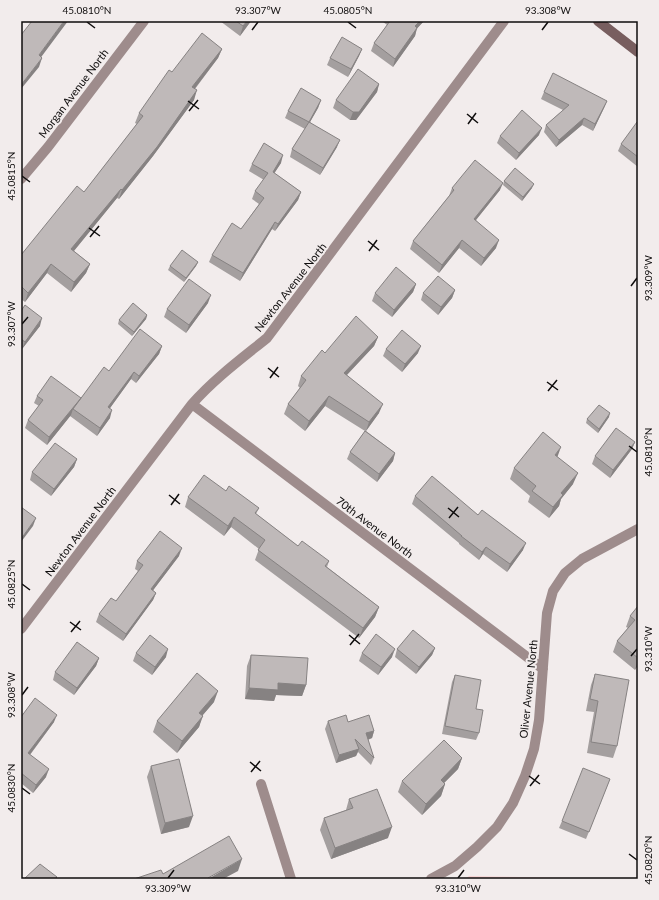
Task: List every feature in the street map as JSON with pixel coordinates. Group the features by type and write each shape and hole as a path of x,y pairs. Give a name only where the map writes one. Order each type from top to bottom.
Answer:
{"street":[{"name":"Morgan Avenue North","path":"21,179 40,157 144,21"},
{"name":"Newton Avenue North","path":"21,629 192,404 206,388 267,338 504,21"},
{"path":"598,21 638,52"},
{"name":"70th Avenue North","path":"192,404 543,669"},
{"name":"Oliver Avenue North","path":"431,879 455,866 497,827 513,803 525,776 534,749 539,720 547,613 553,591 565,573 582,559 638,529"},
{"path":"261,784 291,879"}],"shaded area":[{"path":"469,876 630,879 465,879"}],"building":[{"path":"32,21 64,21 39,55 42,58 21,85 21,35"},
{"path":"236,21 247,21 243,26"},
{"path":"390,21 420,21 415,26 417,28 395,59 374,43"},
{"path":"202,33 222,49 192,87 197,90 157,147 71,249 90,264 74,282 51,264 28,293 21,286 21,255 77,186 84,192 143,116 139,113 169,70 172,72"},
{"path":"342,37 362,49 351,69 330,58"},
{"path":"358,69 379,84 359,112 353,112 336,100"},
{"path":"553,73 607,101 595,124 584,118 559,140 546,125 569,105 544,92"},
{"path":"301,88 321,100 309,122 288,111"},
{"path":"522,110 542,128 519,153 500,136"},
{"path":"309,122 340,140 323,168 292,149"},
{"path":"638,122 638,157 621,144"},
{"path":"264,143 283,155 273,172 301,192 278,224 275,222 243,273 212,255 232,223 241,229 264,198 255,191 268,173 252,164"},
{"path":"475,160 503,183 474,219 499,240 484,258 462,240 442,265 413,241 454,190 452,188"},
{"path":"515,168 534,184 523,197 504,181"},
{"path":"182,250 198,262 186,278 170,266"},
{"path":"396,267 416,284 394,310 375,293"},
{"path":"438,276 455,290 441,307 423,293"},
{"path":"189,279 211,295 189,325 167,309"},
{"path":"133,303 147,315 134,332 119,320"},
{"path":"25,305 42,318 25,342 21,339 21,311"},
{"path":"356,316 378,337 344,373 383,404 369,422 329,396 309,421 288,404 306,380 301,376 322,350 325,353"},
{"path":"140,329 162,346 139,376 134,372 108,407 112,410 100,428 73,409 104,367 109,371"},
{"path":"402,330 421,346 405,364 386,349"},
{"path":"51,376 81,398 49,437 28,420 43,400 37,396"},
{"path":"599,405 610,413 599,429 587,419"},
{"path":"616,428 635,442 613,470 595,456"},
{"path":"365,431 395,453 379,474 350,452"},
{"path":"543,432 561,447 555,455 578,473 561,493 563,495 553,507 532,491 536,486 514,468"},
{"path":"55,443 77,459 54,489 32,472"},
{"path":"204,475 226,491 229,486 259,508 255,513 298,546 302,541 329,561 325,566 379,607 363,628 258,550 265,540 234,517 228,526 188,497"},
{"path":"432,476 478,515 482,510 526,543 510,564 486,547 482,552 415,496"},
{"path":"21,507 36,518 21,539"},
{"path":"160,531 182,548 151,589 156,593 126,634 99,614 111,598 116,601 143,565 137,561"},
{"path":"638,606 638,658 617,641 635,620 630,616"},
{"path":"413,630 435,648 419,667 397,649"},
{"path":"376,634 395,649 381,667 362,653"},
{"path":"150,635 168,649 155,667 136,653"},
{"path":"77,642 99,658 77,688 55,672"},
{"path":"251,655 308,658 306,685 278,683 278,690 249,688"},
{"path":"197,673 218,691 199,713 203,716 182,741 157,721"},
{"path":"595,674 629,680 617,746 591,742 598,701 590,699"},
{"path":"455,675 481,680 476,709 483,710 479,733 445,726"},
{"path":"35,698 57,715 28,753 49,769 36,785 21,773 21,717"},
{"path":"346,715 348,722 369,715 374,731 366,733 374,758 355,739 359,749 339,755 328,721"},
{"path":"444,740 462,758 441,780 445,784 426,804 402,781"},
{"path":"179,759 193,816 165,823 151,766"},
{"path":"583,768 610,779 589,832 562,821"},
{"path":"377,789 392,827 335,848 324,818 353,808 349,799"},
{"path":"229,836 242,859 208,878 209,879 134,879 161,870 163,874"},
{"path":"40,864 57,877 55,879 24,879"}]}
